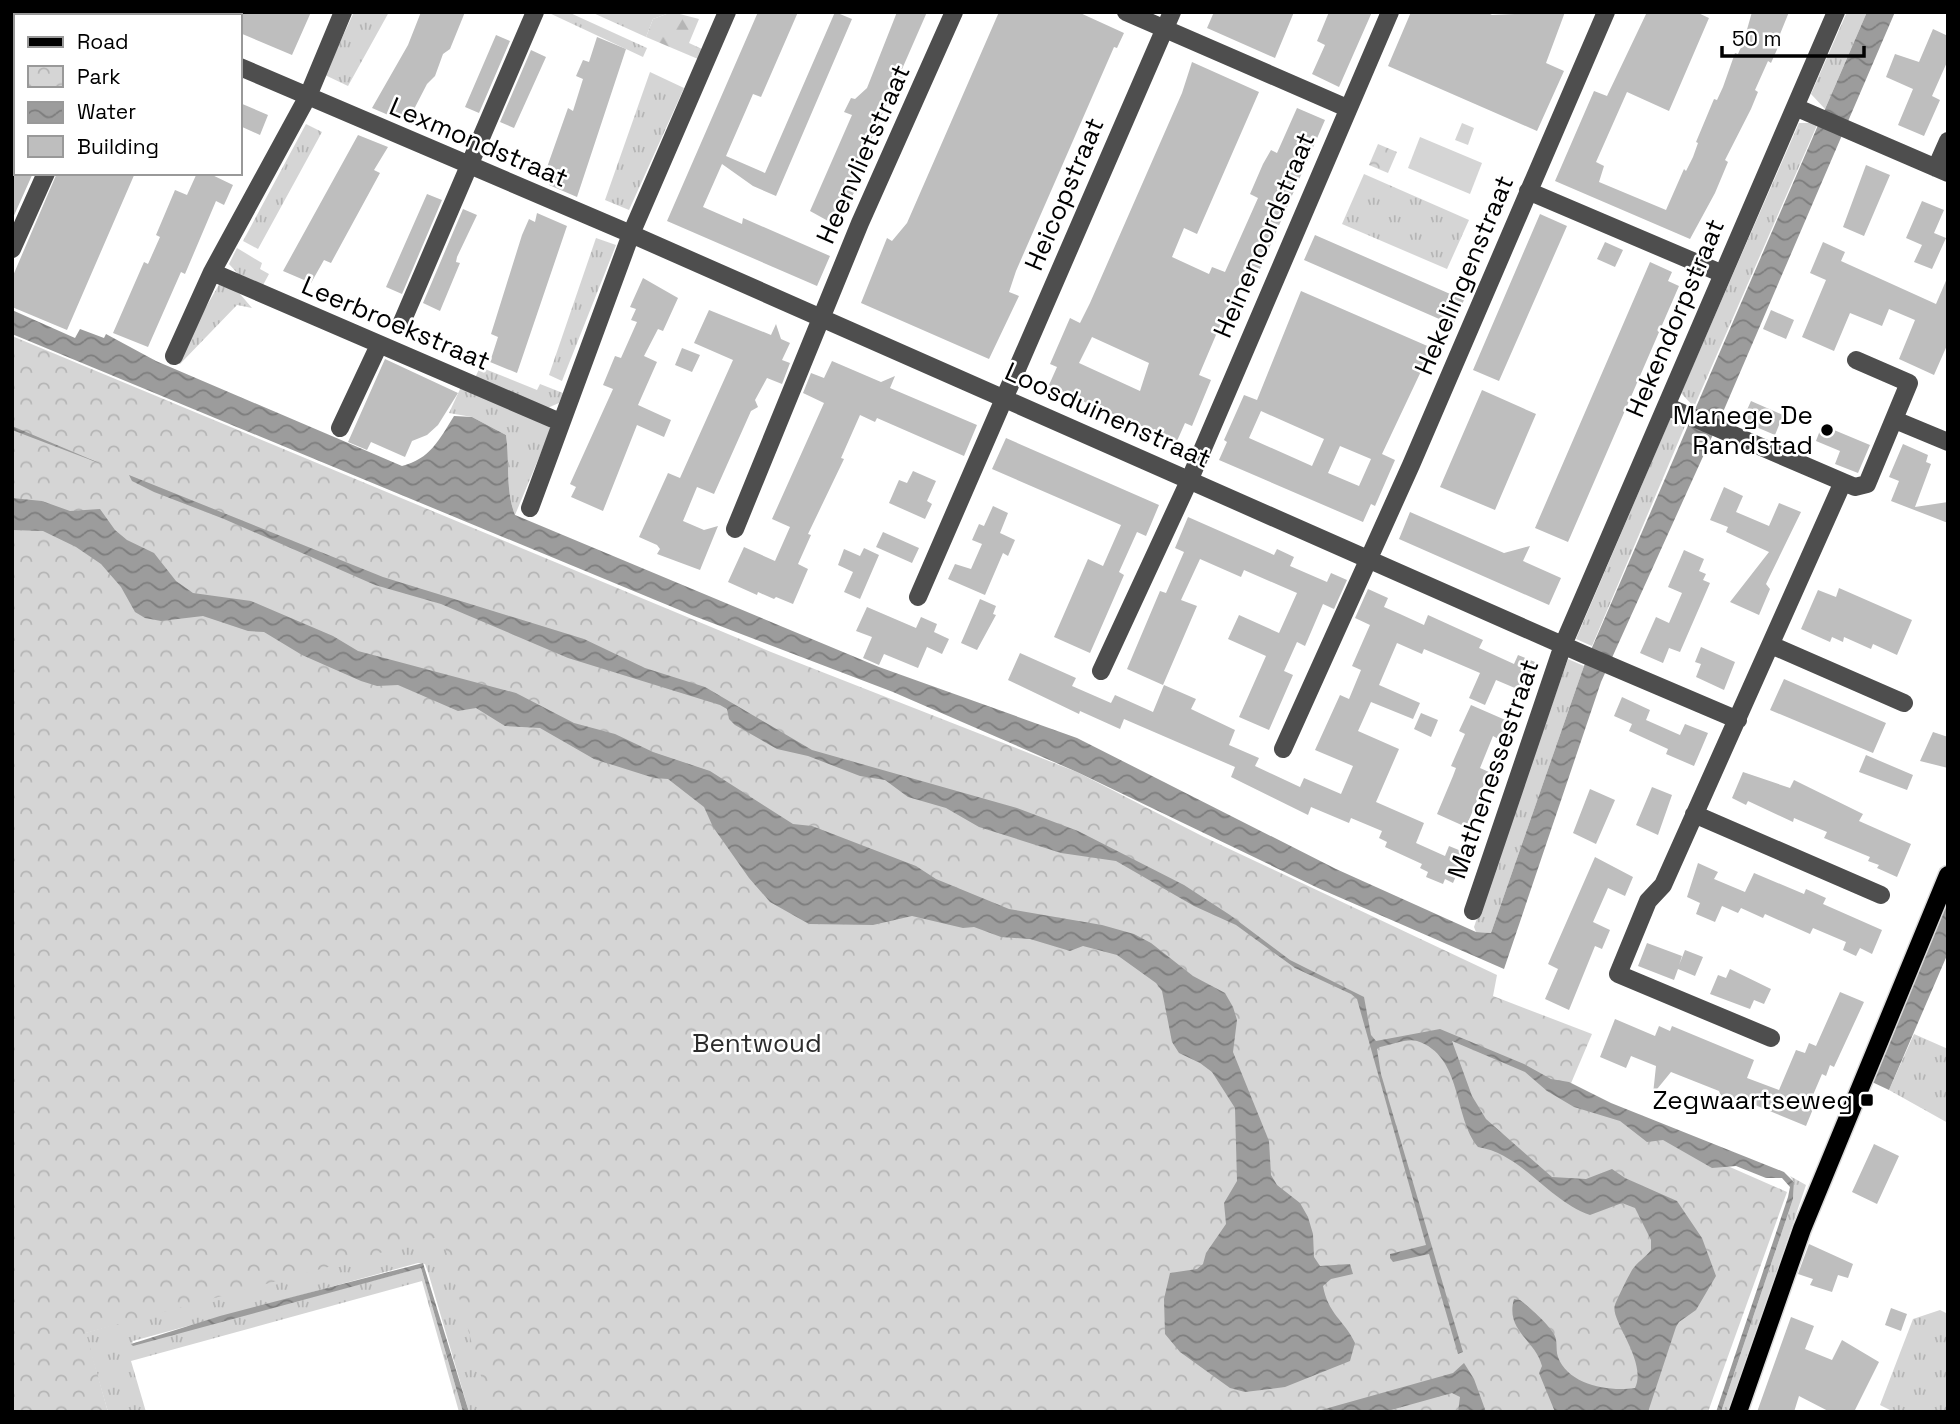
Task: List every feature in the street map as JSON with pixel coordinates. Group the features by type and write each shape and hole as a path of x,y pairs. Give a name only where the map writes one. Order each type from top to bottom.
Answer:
{"main road":[{"path":"1738,1412 1802,1229 1948,876"}],"street":[{"path":"174,356 212,272 309,96 343,12"},
{"path":"401,322 535,12"},
{"path":"530,509 631,234 727,12"},
{"name":"Heenvlietstraat","path":"735,529 822,318 954,12"},
{"path":"1126,12 1168,21 1348,108"},
{"name":"Heinenoordstraat","path":"1101,671 1189,481 1390,12"},
{"name":"Hekelingenstraat","path":"1283,749 1370,559 1606,12"},
{"name":"Hekendorpstraat","path":"1563,645 1723,274 1803,110 1836,12"},
{"name":"Heicopstraat","path":"918,597 1007,399 1168,21"},
{"name":"Lexmondstraat","path":"242,68 631,234"},
{"path":"1803,110 1942,171 1948,141"},
{"path":"12,249 45,175"},
{"path":"1528,191 1723,274"},
{"name":"Loosduinenstraat","path":"631,234 1738,720"},
{"name":"Leerbroekstraat","path":"212,272 560,422"},
{"path":"340,428 379,345"},
{"path":"1666,406 1855,487 1867,484 1909,383 1856,360"},
{"path":"1895,420 1948,442"},
{"path":"1771,1038 1618,974 1648,901 1663,885 1843,482"},
{"name":"Mathenessestraat","path":"1473,911 1563,645"},
{"path":"1771,645 1904,704"},
{"path":"1694,814 1881,895"}],"green space":[{"path":"354,12 389,12 348,86 325,75"},
{"path":"547,12 568,12 647,48 643,57"},
{"path":"591,12 672,12 653,19 646,37"},
{"path":"672,12 699,19 689,43 702,49 698,59 646,37 653,19"},
{"path":"1847,12 1867,12 1825,109 1811,94"},
{"path":"650,72 684,88 629,210 605,200"},
{"path":"1462,123 1474,128 1468,145 1455,140"},
{"path":"1799,123 1818,123 1694,407 1681,393"},
{"path":"306,124 322,132 258,249 243,241"},
{"path":"1420,137 1482,163 1470,194 1408,168"},
{"path":"1378,144 1397,152 1388,173 1369,165"},
{"path":"1364,174 1469,220 1447,269 1342,224"},
{"path":"596,238 616,245 562,381 549,375"},
{"path":"237,248 262,263 260,269 269,274 262,287 238,274 229,264"},
{"path":"220,283 240,294 252,308 237,305 180,364 174,362"},
{"name":"Bentwoud","path":"12,336 771,652 1077,772 1204,837 1497,975 1493,996 1592,1034 1566,1095 1787,1192 1708,1412 491,1412 442,1236 86,1333 108,1412 12,1412"},
{"path":"480,367 537,390 540,384 563,393 559,403 545,409 475,378"},
{"path":"461,387 549,425 550,431 515,515 509,485 506,435 472,417 449,413"},
{"path":"1670,419 1685,426 1592,646 1576,639"},
{"path":"1568,659 1584,666 1491,933 1476,932 1474,927"},
{"path":"1914,1034 1948,1049 1948,1123 1889,1090"},
{"path":"1790,1176 1806,1185 1729,1412 1721,1412 1793,1199 1794,1182"},
{"path":"446,1228 496,1412 469,1412 428,1272 425,1264 418,1263 133,1341 132,1344 421,1268 463,1412 459,1412 422,1281 131,1361 146,1412 108,1412 85,1333"},
{"path":"1940,1310 1948,1314 1948,1412 1894,1412 1880,1405 1913,1319"}],"water":[{"path":"1867,12 1895,12 1720,419 1601,682 1504,969 1318,888 1077,772 893,692 694,616 12,334 12,310 75,338 80,329 104,338 106,334 156,361 402,466 427,453 454,416 472,417 506,435 509,485 515,515 879,667 1077,738 1336,869 1476,932 1491,933 1584,666"},
{"path":"12,426 104,465 12,430"},
{"path":"129,475 383,577 584,639 645,668 705,687 812,750 1017,808 1078,831 1184,885 1290,960 1364,997 1371,1035 1376,1041 1440,1029 1524,1064 1551,1079 1569,1082 1611,1103 1784,1172 1794,1182 1793,1199 1721,1412 1716,1412 1788,1197 1790,1187 1782,1178 1766,1178 1736,1166 1712,1168 1663,1140 1647,1142 1620,1121 1574,1107 1547,1091 1525,1072 1452,1041 1472,1096 1486,1119 1552,1177 1586,1179 1612,1169 1625,1178 1677,1201 1702,1238 1716,1276 1696,1310 1676,1327 1648,1412 1555,1412 1539,1373 1542,1366 1514,1319 1514,1299 1520,1300 1552,1331 1558,1357 1563,1367 1571,1374 1602,1387 1635,1388 1637,1366 1617,1320 1615,1305 1632,1270 1651,1250 1651,1240 1635,1208 1622,1203 1590,1215 1561,1199 1508,1158 1478,1147 1464,1120 1450,1073 1432,1049 1413,1040 1380,1047 1377,1049 1381,1074 1463,1352 1458,1354 1429,1254 1393,1262 1390,1258 1390,1254 1426,1245 1357,999 1351,994 1295,968 1236,925 1194,906 1116,861 1061,853 979,827 946,808 908,797 885,780 860,776 808,756 777,749 735,725 729,719 727,709 720,705 568,658 441,604 375,585 224,519 154,492 132,481"},
{"path":"12,498 42,501 70,511 100,509 115,530 127,540 154,553 176,581 193,593 251,601 333,636 358,651 516,693 574,723 615,734 653,752 710,771 793,824 812,826 916,866 936,879 1009,909 1102,925 1134,934 1151,943 1193,976 1225,993 1233,1007 1237,1020 1233,1052 1269,1141 1271,1175 1277,1185 1300,1203 1308,1217 1313,1234 1314,1257 1320,1266 1350,1264 1353,1274 1331,1279 1323,1286 1332,1310 1355,1343 1350,1361 1285,1387 1245,1392 1230,1388 1180,1352 1165,1334 1164,1299 1170,1273 1197,1269 1203,1264 1206,1253 1226,1224 1224,1203 1237,1181 1235,1108 1212,1072 1179,1053 1172,1042 1162,991 1156,983 1117,955 1083,946 1070,951 1030,939 1001,937 974,927 963,928 912,916 873,925 809,924 770,902 749,878 713,827 704,807 668,779 654,778 594,759 540,728 505,726 476,708 458,711 398,685 377,686 361,681 302,655 264,632 248,631 203,616 161,621 145,618 135,612 121,587 101,564 76,547 43,531 12,530"},
{"path":"1948,894 1948,953 1889,1090 1872,1082"},
{"path":"423,1263 469,1412 463,1412 421,1268 133,1346 131,1344 220,1316"},
{"path":"1464,1363 1474,1379 1486,1412 1458,1412 1460,1397 1452,1393 1384,1412 1314,1412 1453,1373"}],"building":[{"path":"311,12 292,55 242,34 240,14"},
{"path":"421,12 465,12 450,49 443,54 435,76 427,84 411,115 404,112 400,120 372,108 408,45"},
{"path":"758,12 798,12 761,97 753,94 726,156 765,173 835,12 852,19 776,196 753,186 722,164 703,207 742,224 743,218 830,256 817,286 667,221"},
{"path":"897,12 927,12 899,76 904,78 897,94 892,92 850,188 855,190 839,227 810,211 852,115 844,112 851,98 855,99 867,88"},
{"path":"999,12 1078,12 1124,33 1117,48 1114,47 1016,271 1009,292 1019,296 989,359 861,303 887,238 892,241 907,223"},
{"path":"1214,12 1294,12 1275,58 1207,28"},
{"path":"1329,12 1372,12 1339,87 1312,74 1325,45 1317,41"},
{"path":"1411,12 1486,12 1492,15 1565,12 1546,63 1564,71 1537,131 1388,66"},
{"path":"1647,12 1696,12 1709,18 1669,111 1627,92 1596,162 1604,166 1599,182 1666,210 1684,169 1686,171 1693,157 1698,143 1696,142 1714,99 1717,100 1723,87 1735,53 1738,54 1752,12 1789,12 1776,44 1779,45 1771,63 1768,61 1755,90 1758,92 1751,109 1725,160 1728,162 1715,193 1690,239 1555,181 1594,91 1607,96"},
{"path":"1933,29 1948,36 1948,60 1932,96 1940,100 1924,136 1898,125 1913,89 1886,77 1895,54 1919,62"},
{"path":"496,35 510,41 479,113 465,107"},
{"path":"597,37 626,49 577,197 549,185 552,177 545,173 568,108 573,111 583,79 576,76 583,60 589,62"},
{"path":"531,50 546,57 514,128 500,122"},
{"path":"1192,62 1259,92 1197,234 1184,228 1172,257 1209,274 1212,267 1225,272 1258,198 1250,194 1263,164 1271,150 1277,153 1297,108 1325,120 1260,269 1249,264 1230,302 1199,375 1211,380 1192,426 1185,423 1177,441 1049,385 1057,367 1050,364 1070,318 1080,323 1090,303 1182,93","holes":["1092,337 1149,363 1140,391 1079,363"]},
{"path":"242,104 268,115 260,135 242,127"},
{"path":"358,135 388,147 374,170 380,173 331,263 324,260 311,283 283,271"},
{"path":"1866,165 1890,175 1864,236 1843,227"},
{"path":"12,173 32,175 12,220"},
{"path":"56,175 134,175 67,330 12,307 12,278"},
{"path":"196,175 212,175 233,185 224,205 216,201 185,274 181,272 148,347 113,333 144,262 148,264 160,237 156,235 175,190 187,195"},
{"path":"427,194 442,200 402,294 386,287"},
{"path":"1922,201 1944,210 1934,233 1946,238 1932,269 1914,262 1922,245 1906,238"},
{"path":"463,209 477,215 457,257 456,262 460,263 440,311 423,303"},
{"path":"537,213 567,226 517,373 490,362 498,337 491,334 522,235 529,219 535,222"},
{"path":"1540,214 1567,226 1499,381 1473,370"},
{"path":"1315,235 1464,300 1453,325 1304,260"},
{"path":"1605,242 1623,250 1615,267 1597,259"},
{"path":"1823,242 1845,252 1841,261 1936,304 1948,276 1948,343 1934,375 1899,359 1915,320 1889,309 1882,326 1850,313 1834,351 1802,337 1826,280 1810,273"},
{"path":"1650,262 1672,272 1668,281 1679,286 1568,542 1535,528"},
{"path":"643,278 678,298 663,331 658,329 644,356 657,362 638,405 671,420 664,437 637,425 603,511 571,497 576,487 570,484 613,389 603,385 615,356 621,358 637,322 631,320 636,309 630,307"},
{"path":"1301,291 1432,348 1382,454 1395,460 1375,506 1371,504 1363,522 1219,460 1227,442 1224,440 1244,395 1257,400","holes":["1261,411 1324,439 1312,466 1249,438","1340,446 1371,459 1359,486 1328,473"]},
{"path":"709,310 771,335 776,324 781,339 790,343 782,360 790,363 782,384 767,378 755,400 758,407 751,411 714,494 697,487 683,521 704,530 718,526 700,570 657,554 660,549 657,545 639,537 668,473 680,478 733,360 694,343"},
{"path":"1771,310 1794,320 1786,339 1763,329"},
{"path":"682,348 700,355 692,372 675,365"},
{"path":"385,359 458,393 438,425 427,435 412,441 405,457 371,442 367,450 348,442"},
{"path":"832,361 881,382 895,376 890,388 977,425 964,456 877,418 875,422 860,415 841,458 844,459 808,534 811,535 798,564 808,569 793,604 758,592 757,595 728,582 744,547 775,561 790,527 772,519 824,403 803,393 811,373 824,378"},
{"path":"1482,390 1536,414 1495,510 1440,487"},
{"path":"1751,401 1783,415 1775,435 1742,421"},
{"name":"Manege De Randstad","path":"1822,425 1870,445 1858,473 1835,464 1840,451 1816,441"},
{"path":"1006,438 1159,505 1146,536 1137,532 1119,572 1124,575 1090,653 1054,637 1088,559 1103,566 1121,525 992,469"},
{"path":"1903,444 1928,455 1926,462 1931,464 1915,507 1948,502 1948,523 1891,501 1899,481 1889,477"},
{"path":"913,471 936,481 927,501 932,504 925,519 889,503 899,480 907,483"},
{"path":"1724,487 1743,496 1736,512 1769,526 1779,503 1801,512 1766,584 1770,589 1759,615 1730,602 1769,552 1726,532 1728,527 1710,520"},
{"path":"993,506 1008,513 1000,533 1015,540 1008,556 1003,553 985,595 948,579 955,564 971,569 982,544 972,540 979,524 984,526"},
{"path":"1410,512 1504,553 1530,546 1523,561 1561,578 1549,605 1399,539"},
{"path":"1188,517 1274,555 1277,549 1294,557 1290,566 1327,582 1331,573 1347,580 1334,609 1323,604 1305,646 1297,642 1284,671 1293,675 1269,730 1239,717 1266,656 1228,639 1239,615 1279,633 1297,593 1244,570 1241,577 1200,559 1181,600 1197,606 1163,685 1127,669 1160,591 1166,593 1184,552 1175,548"},
{"path":"883,532 919,548 912,563 876,547"},
{"path":"864,548 879,555 860,599 844,592 853,572 838,565 844,549 860,556"},
{"path":"1684,550 1704,559 1699,571 1706,574 1703,580 1710,583 1680,652 1669,648 1663,663 1640,653 1656,617 1669,623 1682,593 1668,587"},
{"path":"1839,588 1912,620 1897,655 1873,644 1871,649 1844,637 1843,642 1832,637 1830,642 1801,629 1818,590 1836,597"},
{"path":"1368,589 1388,598 1384,607 1424,625 1428,615 1483,640 1479,648 1514,664 1518,655 1535,662 1522,691 1496,680 1485,705 1469,698 1480,673 1424,649 1422,654 1397,643 1379,685 1420,703 1413,719 1371,702 1358,731 1399,749 1376,802 1424,823 1416,843 1445,856 1449,846 1466,853 1453,883 1445,879 1443,884 1426,877 1428,872 1420,868 1422,864 1385,847 1387,842 1379,838 1382,831 1351,818 1349,823 1311,807 1308,815 1231,777 1235,767 1124,719 1120,729 1080,711 1079,714 1008,680 1020,653 1076,678 1072,686 1111,703 1115,695 1153,712 1164,685 1196,699 1191,709 1235,730 1229,745 1259,758 1255,766 1300,787 1304,778 1341,794 1353,766 1315,750 1340,695 1349,699 1361,670 1352,666 1370,625 1355,618"},
{"path":"980,599 996,606 993,614 996,615 977,650 961,643"},
{"path":"867,607 916,628 921,617 937,624 934,632 949,639 942,654 927,647 918,668 884,654 879,665 863,658 872,637 856,631"},
{"path":"1701,647 1735,662 1724,690 1696,677 1701,664 1695,662"},
{"path":"1784,679 1886,723 1873,753 1770,710"},
{"path":"1622,697 1650,710 1646,720 1680,735 1685,724 1708,733 1694,766 1666,754 1668,749 1629,731 1632,724 1614,716"},
{"path":"1471,705 1510,722 1502,741 1493,736 1480,768 1489,772 1466,827 1437,814 1456,768 1451,766 1465,734 1459,731"},
{"path":"1421,713 1438,720 1431,737 1414,729"},
{"path":"1933,732 1948,737 1948,768 1920,761"},
{"path":"1866,755 1913,775 1907,790 1859,772"},
{"path":"1743,772 1790,788 1794,780 1863,814 1859,821 1911,844 1897,877 1877,868 1879,865 1868,861 1870,857 1824,838 1827,832 1794,818 1793,822 1748,801 1746,805 1732,798"},
{"path":"1652,787 1672,795 1658,835 1636,825"},
{"path":"1590,789 1615,800 1596,844 1573,833"},
{"path":"1595,857 1633,877 1625,896 1608,888 1593,922 1610,930 1602,949 1595,946 1569,1010 1545,999 1558,969 1548,964"},
{"path":"1698,863 1718,872 1714,879 1745,892 1754,873 1804,894 1806,889 1826,898 1823,904 1882,930 1872,954 1860,948 1856,956 1843,950 1846,942 1813,928 1810,934 1765,914 1763,918 1741,908 1738,913 1722,906 1715,922 1696,914 1700,903 1687,897"},
{"path":"1647,943 1682,956 1679,965 1685,950 1703,957 1695,976 1678,969 1674,980 1638,966"},
{"path":"1730,969 1771,989 1764,1004 1754,1000 1750,1009 1710,994 1718,975 1726,978"},
{"path":"1840,992 1864,1002 1834,1067 1830,1065 1826,1076 1822,1074 1810,1102 1815,1104 1806,1126 1738,1098 1731,1103 1723,1101 1719,1091 1671,1072 1653,1094 1656,1066 1631,1056 1626,1068 1600,1057 1615,1019 1655,1036 1659,1026 1670,1031 1672,1026 1754,1060 1747,1078 1779,1090 1796,1050 1805,1053 1809,1043 1816,1046"},
{"path":"1874,1144 1899,1156 1877,1204 1852,1192"},
{"path":"1809,1244 1853,1264 1848,1278 1838,1275 1832,1292 1810,1285 1813,1279 1798,1274"},
{"path":"1891,1308 1907,1314 1901,1331 1885,1325"},
{"path":"1791,1317 1814,1326 1805,1349 1832,1360 1842,1340 1879,1362 1854,1412 1830,1412 1799,1396 1794,1412 1757,1412"}],"place":[{"name":"Manege De Randstad","path":"1827,430"},
{"name":"Zegwaartseweg","path":"1867,1100"}]}
